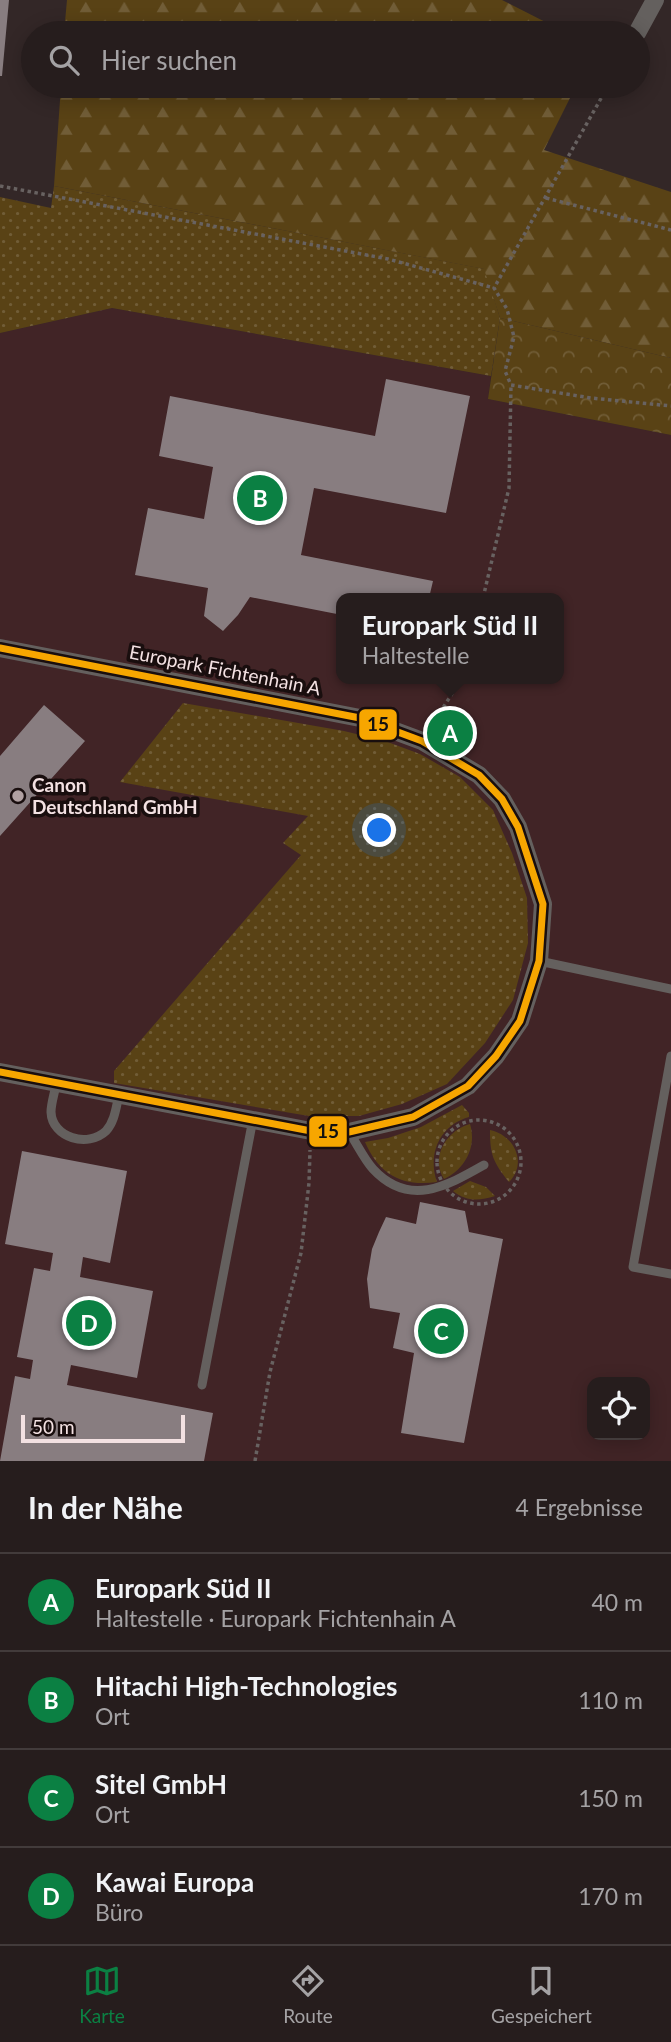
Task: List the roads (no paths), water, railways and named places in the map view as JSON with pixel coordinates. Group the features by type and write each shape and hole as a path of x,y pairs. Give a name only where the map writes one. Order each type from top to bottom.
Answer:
{"street":[{"path":"644,21 655,0"},
{"name":"Europark Fichtenhain A","path":"0,648 360,718 422,741 479,775 502,799 519,827 543,904 538,961 520,1021 496,1056 468,1086 413,1117 349,1132 311,1131 0,1072"}],"lane":[{"path":"538,961 671,989"},
{"path":"671,1056 632,1267 671,1274"},
{"path":"56,1084 51,1112 55,1126 64,1134 78,1139 93,1140 106,1131 113,1121 119,1095"},
{"path":"202,1385 253,1119"},
{"path":"349,1132 373,1170 397,1187 425,1192 453,1183 484,1165"}],"place":[{"name":"Hitachi High-Technologies","path":"260,498"},
{"name":"Europark Süd II","path":"450,733"},
{"name":"Canon Deutschland GmbH","path":"18,796"},
{"name":"Kawai Europa","path":"89,1323"},
{"name":"Sitel GmbH","path":"441,1331"}]}
